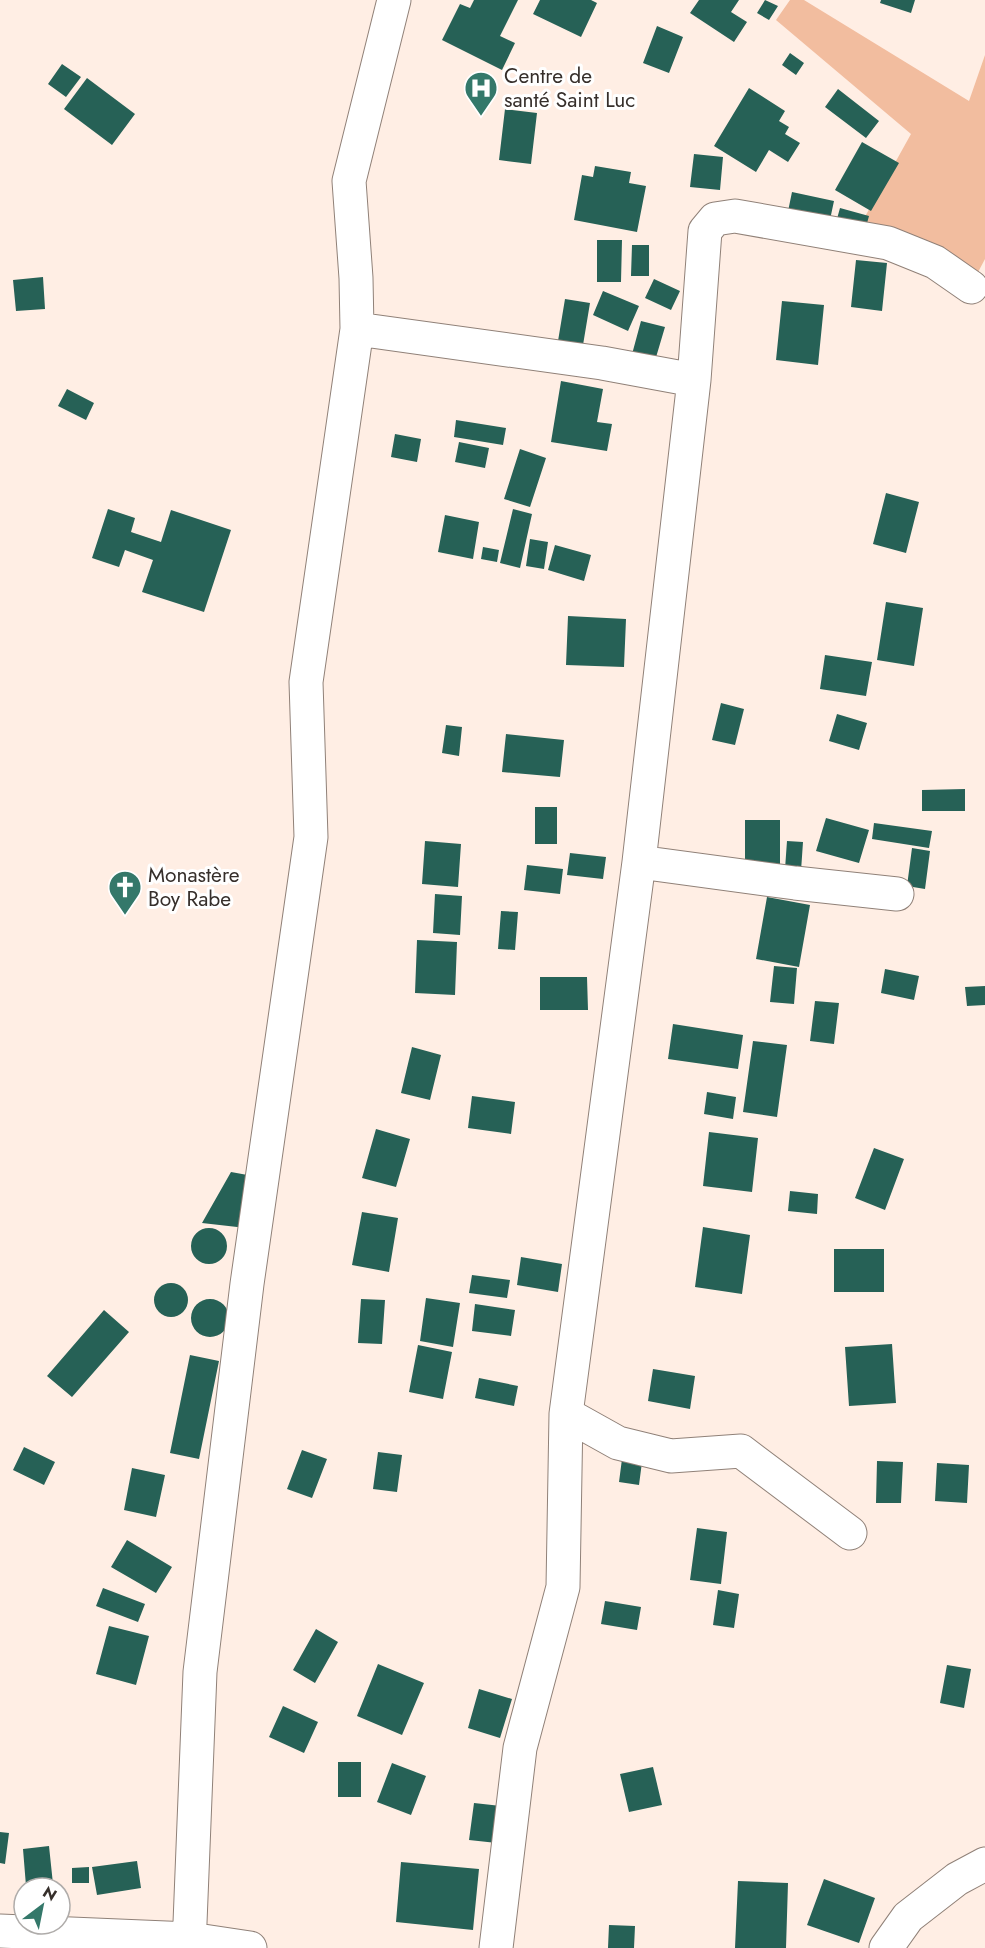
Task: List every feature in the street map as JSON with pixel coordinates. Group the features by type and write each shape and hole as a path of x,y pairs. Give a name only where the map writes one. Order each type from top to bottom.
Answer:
{"street":[{"path":"189,1944 200,1672 247,1284 311,837 306,682 357,329 349,181 394,0"},
{"path":"496,1948 520,1748 562,1587 566,1414 639,862 694,380 705,231 715,219 735,216 888,243 935,262 972,287"},
{"path":"357,329 602,363 694,380"},
{"path":"639,862 897,894"},
{"path":"566,1414 618,1443 671,1456 741,1451 850,1533"},
{"path":"886,1948 908,1917 957,1879 985,1864"},
{"path":"0,1931 250,1948"}],"shaded area":[{"path":"790,0 804,0 969,101 985,55 985,259 976,276 857,231 911,134 776,20"}],"building":[{"path":"474,0 518,0 500,36 515,43 502,70 442,40 460,4 470,8"},
{"path":"540,0 591,0 597,3 581,37 533,14"},
{"path":"699,0 739,0 731,12 747,22 734,42 690,13"},
{"path":"765,0 778,6 769,20 757,13"},
{"path":"881,0 915,0 911,13 880,3"},
{"path":"657,26 683,37 669,73 643,63"},
{"path":"790,53 804,63 796,75 782,65"},
{"path":"62,64 81,77 66,97 48,84"},
{"path":"87,78 135,114 112,145 64,109"},
{"path":"749,88 785,111 779,121 789,127 785,134 800,143 788,162 769,150 756,172 714,146"},
{"path":"838,89 879,121 866,138 825,107"},
{"path":"505,109 537,113 531,164 499,160"},
{"path":"862,142 899,163 871,211 835,190"},
{"path":"694,154 723,157 720,190 690,187"},
{"path":"595,166 631,172 629,183 646,186 637,232 574,220 582,175 593,177"},
{"path":"792,192 834,201 828,229 786,221"},
{"path":"840,208 869,216 864,234 835,226"},
{"path":"597,240 622,240 621,282 597,282"},
{"path":"632,245 649,245 649,276 631,276"},
{"path":"856,260 887,263 882,311 851,307"},
{"path":"43,277 45,309 16,311 13,280"},
{"path":"654,279 680,291 671,310 645,298"},
{"path":"603,291 639,306 628,331 593,315"},
{"path":"565,299 590,303 583,345 558,341"},
{"path":"782,301 824,305 818,365 776,360"},
{"path":"641,321 665,327 654,364 631,358"},
{"path":"561,381 603,389 597,422 612,424 607,451 551,442"},
{"path":"67,389 94,403 86,420 58,406"},
{"path":"456,420 506,428 503,445 454,437"},
{"path":"395,434 421,439 417,462 391,457"},
{"path":"459,442 489,448 485,468 455,462"},
{"path":"520,449 546,458 530,507 504,499"},
{"path":"886,493 919,502 906,553 873,544"},
{"path":"108,509 135,518 131,532 161,542 171,510 231,530 204,612 142,592 153,560 125,550 119,567 92,558"},
{"path":"513,509 532,514 520,568 500,563"},
{"path":"445,515 479,522 473,559 438,552"},
{"path":"530,539 548,542 544,569 526,566"},
{"path":"555,545 591,555 584,581 548,570"},
{"path":"483,547 499,550 497,562 481,559"},
{"path":"886,602 923,608 914,666 877,660"},
{"path":"568,616 626,619 624,667 566,665"},
{"path":"825,655 872,662 866,696 820,689"},
{"path":"721,703 744,709 735,745 712,740"},
{"path":"837,714 867,723 859,750 829,741"},
{"path":"446,725 462,727 459,756 442,753"},
{"path":"506,734 564,740 560,777 502,772"},
{"path":"965,789 965,811 922,811 922,790"},
{"path":"535,807 557,807 557,844 535,844"},
{"path":"826,818 869,830 859,863 816,851"},
{"path":"745,820 780,820 780,866 745,866"},
{"path":"874,823 932,831 929,848 872,839"},
{"path":"425,841 461,844 458,887 422,884"},
{"path":"787,841 803,842 801,871 785,869"},
{"path":"912,848 930,851 925,889 907,886"},
{"path":"570,853 606,857 603,879 567,875"},
{"path":"527,865 563,869 560,894 524,890"},
{"path":"435,894 462,896 460,935 433,933"},
{"path":"767,897 810,905 799,967 756,959"},
{"path":"501,911 518,912 515,950 498,949"},
{"path":"417,940 457,942 455,995 415,993"},
{"path":"774,966 797,968 794,1004 770,1002"},
{"path":"885,969 919,976 914,1000 881,993"},
{"path":"540,977 587,977 588,1010 540,1010"},
{"path":"985,986 985,1005 967,1006 965,987"},
{"path":"815,1001 839,1003 834,1044 810,1041"},
{"path":"673,1024 743,1035 738,1069 668,1059"},
{"path":"753,1041 787,1045 777,1117 743,1112"},
{"path":"412,1047 441,1055 430,1100 401,1093"},
{"path":"707,1092 736,1097 733,1119 704,1114"},
{"path":"472,1096 515,1102 511,1134 468,1128"},
{"path":"376,1129 410,1139 396,1187 362,1178"},
{"path":"709,1132 758,1138 752,1192 703,1186"},
{"path":"874,1148 904,1159 885,1210 855,1198"},
{"path":"231,1172 253,1176 246,1228 202,1223"},
{"path":"790,1191 818,1194 817,1214 788,1211"},
{"path":"362,1212 398,1218 389,1272 352,1265"},
{"path":"703,1227 750,1235 742,1294 695,1287"},
{"path":"209,1228 221,1234 227,1246 221,1258 209,1264 197,1258 191,1246 197,1234"},
{"path":"834,1249 884,1249 884,1292 834,1292"},
{"path":"521,1257 562,1264 558,1292 517,1285"},
{"path":"472,1275 510,1280 507,1298 469,1293"},
{"path":"171,1283 183,1288 188,1300 183,1312 171,1317 159,1312 154,1300 159,1288"},
{"path":"426,1298 460,1303 453,1347 420,1341"},
{"path":"210,1299 224,1304 229,1318 224,1332 210,1337 196,1332 191,1318 196,1304"},
{"path":"361,1299 385,1300 382,1344 358,1343"},
{"path":"475,1304 515,1310 511,1336 472,1331"},
{"path":"104,1310 129,1332 72,1397 47,1376"},
{"path":"892,1344 896,1403 849,1406 845,1347"},
{"path":"418,1345 452,1352 443,1399 409,1392"},
{"path":"190,1355 219,1361 199,1459 170,1453"},
{"path":"653,1369 695,1376 690,1409 648,1401"},
{"path":"479,1378 518,1386 514,1406 475,1398"},
{"path":"24,1447 55,1462 44,1485 13,1470"},
{"path":"302,1450 327,1459 312,1498 287,1489"},
{"path":"378,1452 402,1455 397,1492 373,1489"},
{"path":"622,1459 642,1462 639,1485 619,1482"},
{"path":"877,1461 903,1462 901,1503 876,1503"},
{"path":"937,1463 969,1465 967,1503 935,1501"},
{"path":"132,1468 165,1475 156,1517 124,1510"},
{"path":"697,1528 727,1532 721,1584 690,1580"},
{"path":"127,1540 172,1567 156,1593 111,1567"},
{"path":"103,1588 145,1604 138,1622 96,1606"},
{"path":"718,1590 739,1594 734,1628 713,1625"},
{"path":"605,1601 641,1607 637,1630 601,1624"},
{"path":"109,1626 149,1636 136,1685 96,1674"},
{"path":"316,1629 338,1642 315,1683 293,1670"},
{"path":"378,1664 424,1683 402,1735 357,1716"},
{"path":"947,1665 971,1669 964,1708 940,1703"},
{"path":"479,1689 512,1699 500,1738 468,1728"},
{"path":"283,1706 318,1722 304,1753 269,1737"},
{"path":"338,1762 361,1762 361,1797 338,1797"},
{"path":"392,1763 426,1776 411,1815 377,1802"},
{"path":"653,1767 662,1805 629,1812 620,1774"},
{"path":"474,1803 511,1807 506,1844 469,1840"},
{"path":"0,1832 9,1833 5,1864 0,1863"},
{"path":"49,1846 52,1876 25,1876 23,1849"},
{"path":"137,1861 141,1888 97,1895 92,1867"},
{"path":"401,1862 479,1869 473,1930 396,1922"},
{"path":"89,1867 89,1883 72,1883 72,1868"},
{"path":"824,1879 875,1898 859,1943 807,1925"},
{"path":"738,1881 788,1883 786,1948 735,1948"},
{"path":"609,1925 635,1926 634,1948 608,1948"}],"place":[{"name":"Centre de santé Saint Luc","path":"481,117"},
{"name":"Monastère Boy Rabe","path":"125,916"}]}
